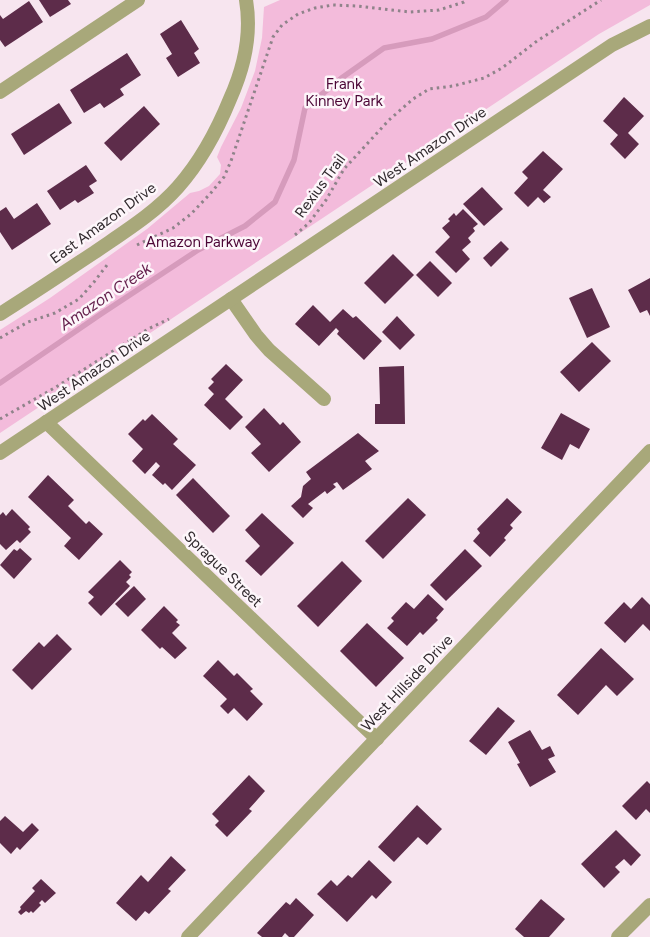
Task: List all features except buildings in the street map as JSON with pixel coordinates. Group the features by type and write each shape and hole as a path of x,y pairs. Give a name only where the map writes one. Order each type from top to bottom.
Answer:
{"street":[{"path":"0,92 138,0"},
{"name":"East Amazon Drive","path":"0,314 157,208 178,187 193,168 209,144 236,86 248,38 246,0"},
{"name":"West Amazon Drive","path":"0,453 612,45 650,26"},
{"path":"231,299 256,335 324,399"},
{"name":"Sprague Street","path":"46,422 377,739"},
{"name":"West Hillside Drive","path":"188,937 650,451"},
{"path":"618,937 650,905"}],"path":[{"name":"Rexius Trail","path":"294,236 309,223 326,200 344,169 389,120 413,100 429,89 453,86 484,78 502,68 537,41 601,0"},
{"path":"0,419 56,387 148,329 170,319"}],"green space":[{"name":"Frank Kinney Park","path":"280,0 650,0 650,5 599,34 0,433 0,330 50,298 147,229 190,193 209,186 220,174 221,165 217,157 241,108 255,71 262,38 264,7"}],"waterway":[{"name":"Amazon Creek","path":"0,383 198,250 245,226 275,202 294,160 305,108 343,77 384,48 432,39 486,17 506,0"}],"park label":[{"name":"Amazon Parkway","path":"203,242"}]}
